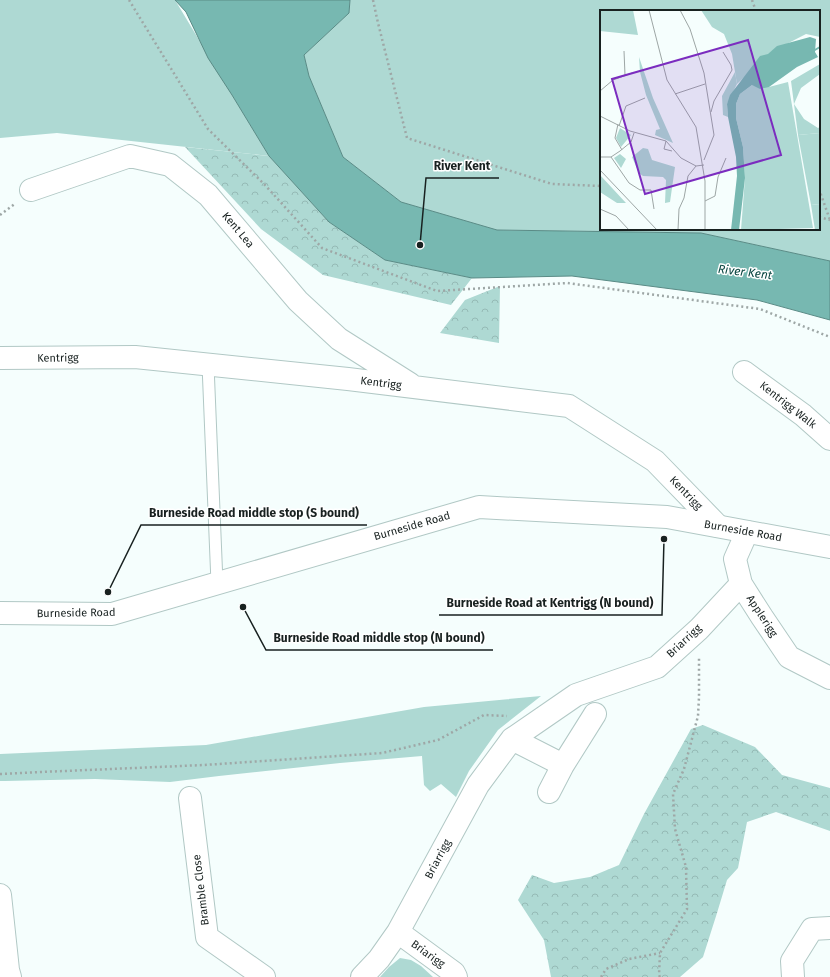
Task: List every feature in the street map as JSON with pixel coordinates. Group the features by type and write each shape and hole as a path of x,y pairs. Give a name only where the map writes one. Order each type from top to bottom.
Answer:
{"street":[{"name":"Kent Lea","path":"31,190 130,156 170,165 208,195 298,301 339,339 415,388"},
{"name":"Kentrigg","path":"0,358 135,357 348,379 569,406 655,461 718,526"},
{"name":"Kentrigg Walk","path":"744,372 802,415 830,439"},
{"name":"Burneside Road","path":"0,613 112,614 478,507 667,517 830,547"},
{"name":"Applerigg","path":"747,532 735,559 741,584 789,657 830,678"},
{"name":"Briarrigg","path":"362,977 379,959 398,932 478,785 512,739 576,695 657,667 699,628 741,584"},
{"path":"549,792 563,765 595,714"},
{"path":"512,739 563,765"},
{"name":"Bramble Close","path":"190,798 207,937 264,977"},
{"path":"0,895 10,977"},
{"path":"793,977 792,961 812,929 830,928"},
{"name":"Briarigg","path":"398,932 454,973 456,977"}],"lane":[{"path":"208,365 217,583"}],"path":[{"path":"129,0 208,129 265,185 322,248 437,291 567,283 760,309 830,336"},
{"path":"373,0 407,138 552,184 600,186"},
{"path":"752,0 756,10"},
{"path":"820,192 830,220"},
{"path":"820,217 830,220"},
{"path":"660,977 660,953 687,909 686,867 675,829 673,794 684,769 698,716 700,669 699,628"},
{"path":"0,774 204,765 382,753 438,740 484,715 544,717"},
{"path":"601,977 606,969 629,959 660,953"}],"green space":[{"path":"0,0 175,0 269,156 57,133 0,138"},
{"path":"350,0 830,0 830,261 701,233 496,230 401,202 343,157 309,76 304,55 349,13"},
{"path":"185,147 269,156 329,222 385,260 472,278 451,305 323,275 261,229"},
{"path":"500,286 499,343 440,333 465,300"},
{"path":"541,696 498,730 469,771 456,797 441,784 430,791 424,785 422,756 340,763 170,782 95,779 0,781 0,754 206,745 424,707"},
{"path":"703,725 755,747 782,775 830,788 830,831 776,812 747,822 738,868 727,880 703,957 680,977 551,977 544,940 518,900 532,875 554,883 590,877 619,865 644,814 691,729"},
{"path":"400,958 411,960 421,966 433,977 380,977"}],"water":[{"path":"175,0 350,0 349,13 304,55 309,76 343,157 401,202 497,230 701,233 830,261 830,320 757,300 572,276 472,278 385,260 329,222 269,156 208,58 186,12"}],"place":[{"name":"River Kent","path":"420,245"},
{"name":"Burneside Road at Kentrigg (N bound)","path":"664,539"},
{"name":"Burneside Road middle stop (S bound)","path":"108,592"},
{"name":"Burneside Road middle stop (N bound)","path":"243,607"}]}
